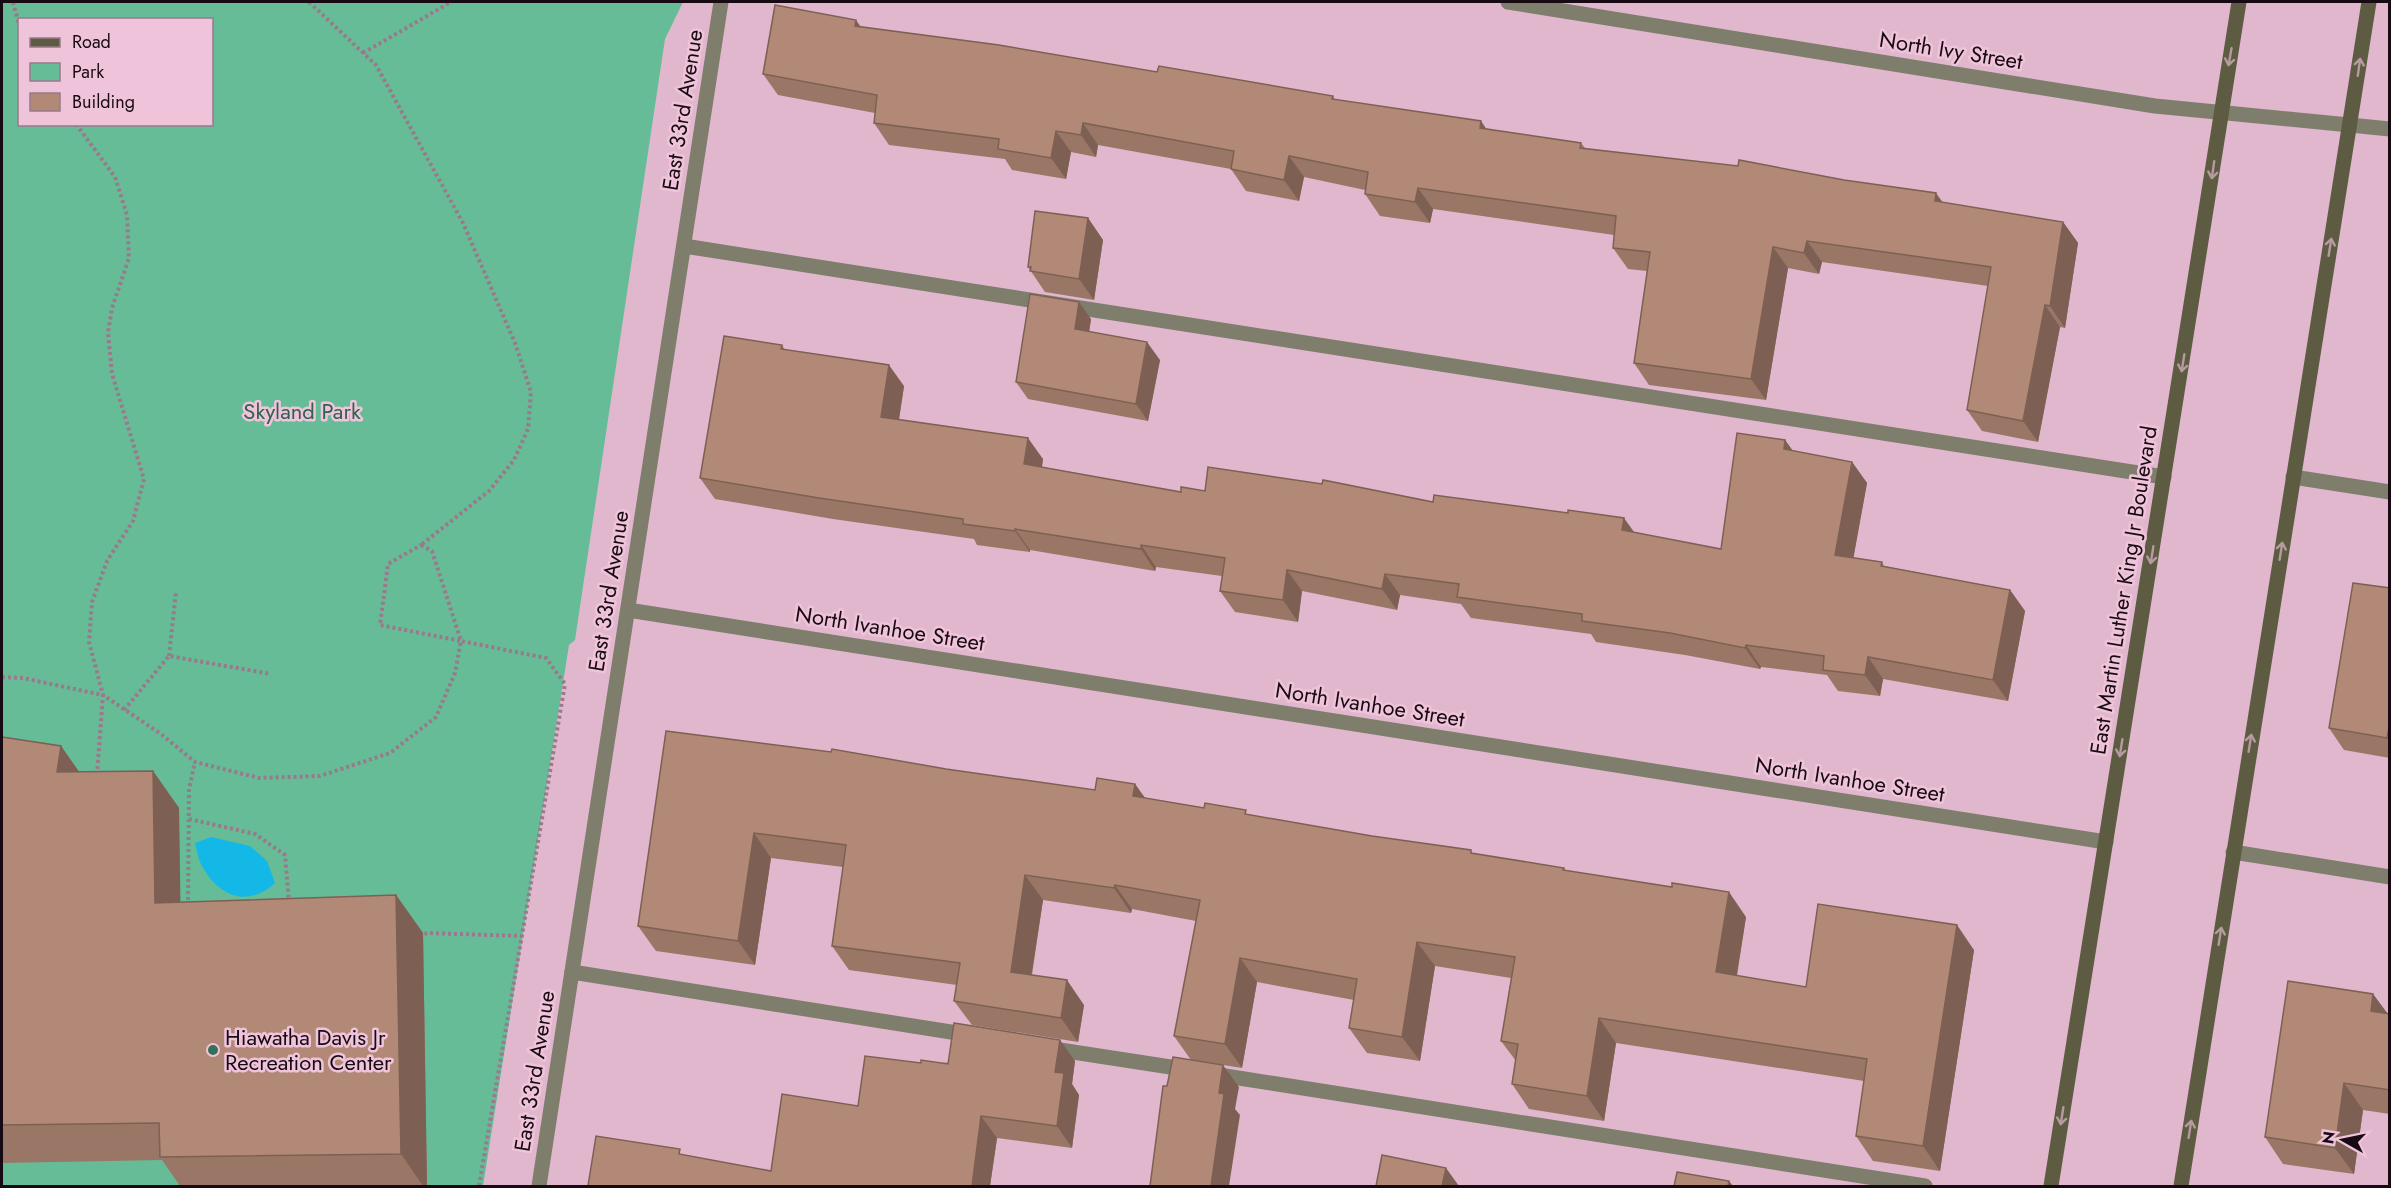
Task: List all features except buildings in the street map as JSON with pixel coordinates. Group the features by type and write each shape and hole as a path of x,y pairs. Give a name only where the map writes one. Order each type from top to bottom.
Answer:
{"main road":[{"name":"East Martin Luther King Jr Boulevard","path":"2051,1186 2239,2"},
{"path":"2181,1186 2369,2"}],"street":[{"name":"East 33rd Avenue","path":"539,1186 721,2"},
{"name":"North Ivy Street","path":"1508,2 2143,104 2390,129"},
{"path":"684,246 2164,477"},
{"path":"2293,477 2390,492"},
{"name":"North Ivanhoe Street","path":"628,610 2106,842"},
{"path":"2233,852 2390,877"},
{"path":"572,972 984,1037"},
{"path":"1031,1045 1924,1186"}],"path":[{"path":"13,2 18,21"},
{"path":"309,2 376,65 462,223 515,343 531,392 528,429 514,460 489,491 422,545 388,564 380,625 546,658 565,684 479,1186"},
{"path":"363,53 451,2"},
{"path":"77,126 115,177 127,215 129,258 112,308 108,333 112,374 144,479 133,521 107,561 92,602 89,642 103,695 97,775"},
{"path":"2,677 23,678 103,695 161,734 195,762 259,778 320,776 390,753 436,717 455,673 461,641 432,552 422,545"},
{"path":"124,710 169,656 176,592"},
{"path":"169,656 272,674"},
{"path":"188,914 189,789 195,762"},
{"path":"188,819 255,834 285,855 290,906"},
{"path":"417,931 522,936"},
{"path":"415,939 427,933"}],"green space":[{"name":"Skyland Park","path":"2,2 683,2 665,39 575,640 569,645 483,1186 2,1186"}],"water":[{"path":"211,837 250,846 267,861 275,883 265,891 245,897 225,892 209,877 198,855 195,843"}],"place":[{"name":"Hiawatha Davis Jr Recreation Center","path":"213,1050"}]}
